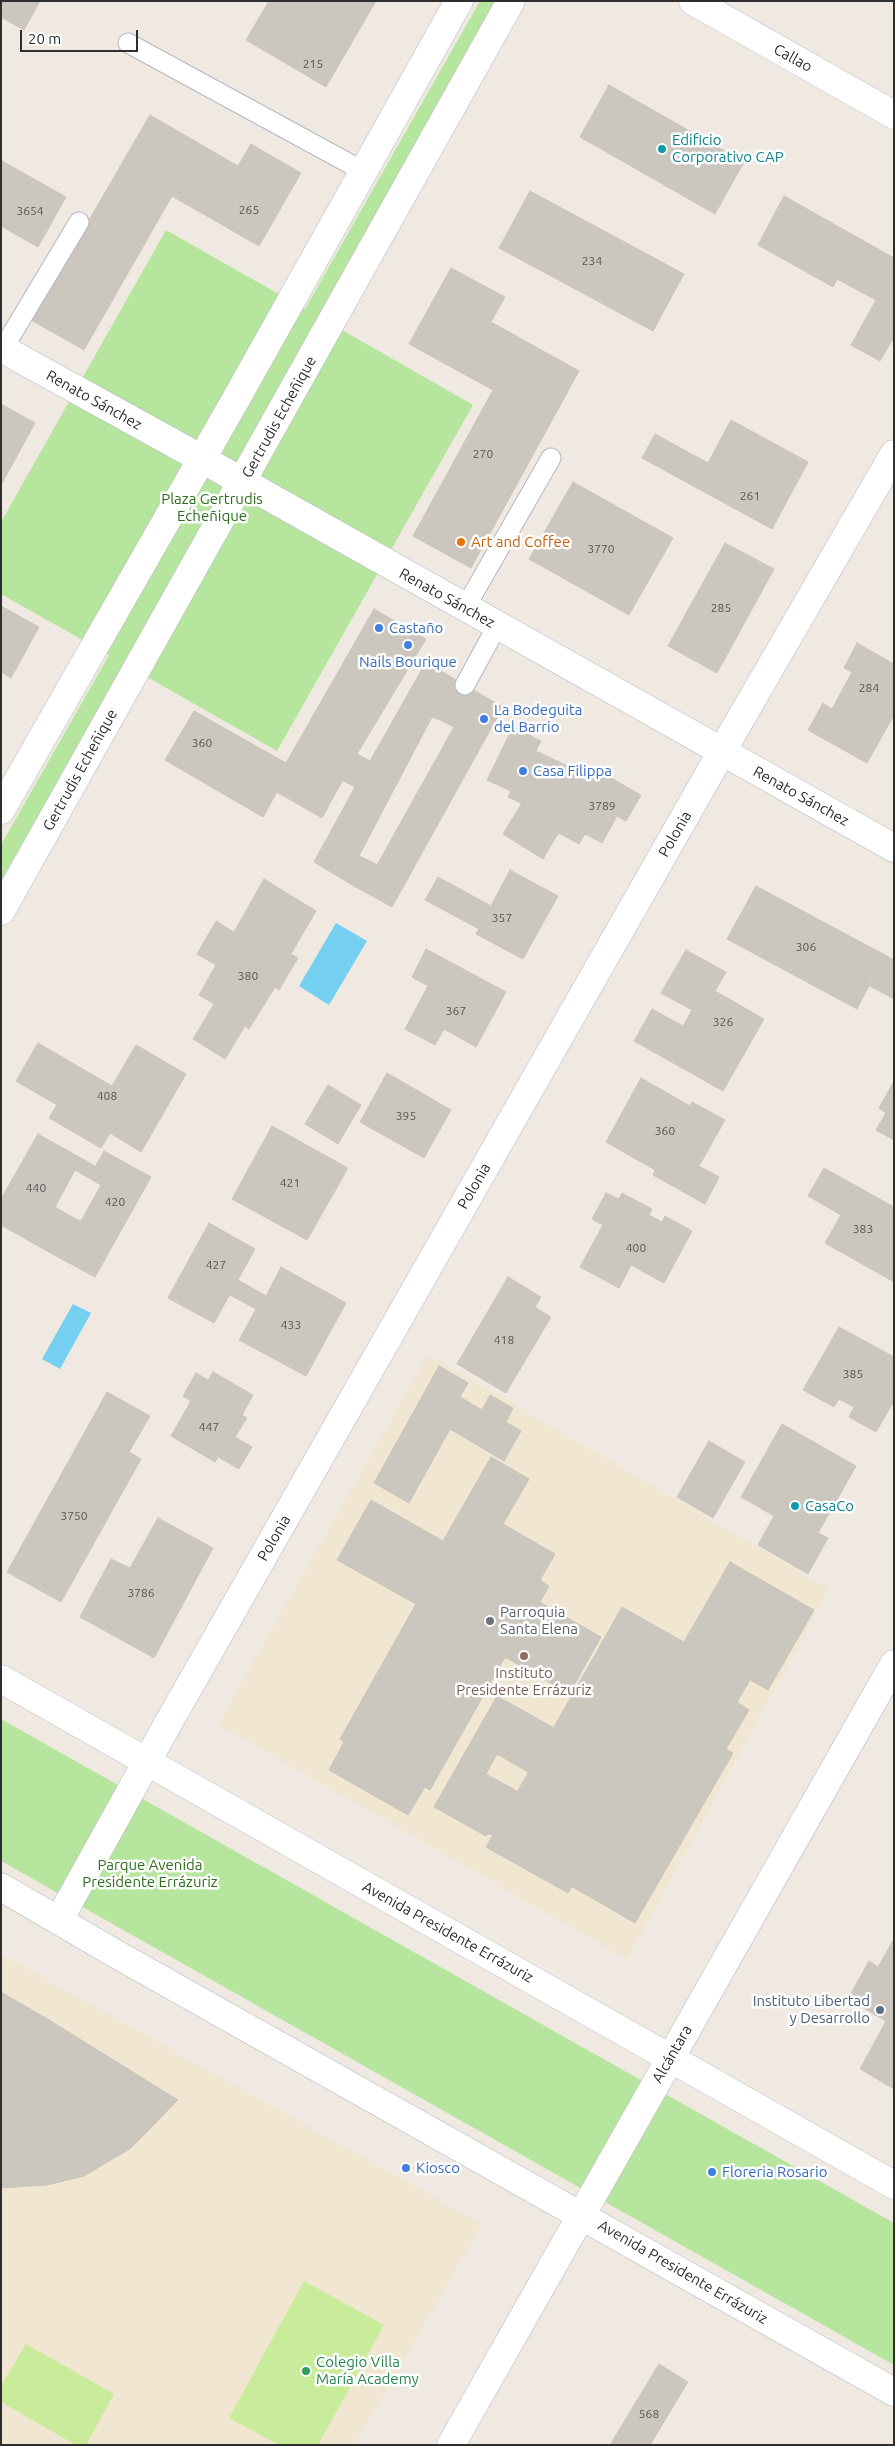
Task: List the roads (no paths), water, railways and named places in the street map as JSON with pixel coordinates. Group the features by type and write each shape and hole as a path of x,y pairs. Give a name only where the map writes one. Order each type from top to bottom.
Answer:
{"street":[{"path":"1,810 202,459 459,1"},
{"name":"Gertrudis Echeñique","path":"1,911 511,1"},
{"name":"Callao","path":"693,1 894,115"},
{"name":"Renato Sánchez","path":"2,349 202,459 894,848"},
{"name":"Polonia","path":"59,1920 722,752 894,454"},
{"name":"Alcántara","path":"451,2445 894,1664"},
{"name":"Avenida Presidente Errázuriz","path":"1,1679 894,2185"},
{"name":"Avenida Presidente Errázuriz","path":"1,1887 894,2392"}],"lane":[{"path":"128,43 363,171"},
{"path":"2,349 79,222"},
{"path":"465,608 551,458"},
{"path":"465,685 497,626"}],"water":[{"path":"336,923 367,941 329,1005 299,986"},
{"path":"73,1304 91,1313 60,1369 42,1359"}],"place":[{"name":"Edificio Corporativo CAP","path":"662,149"},
{"name":"Art and Coffee","path":"461,542"},
{"name":"Castaño","path":"379,628"},
{"name":"Nails Bourique","path":"408,645"},
{"name":"La Bodeguita del Barrio","path":"484,719"},
{"name":"Casa Filippa","path":"523,771"},
{"name":"CasaCo","path":"795,1506"},
{"name":"Parroquia Santa Elena","path":"490,1621"},
{"name":"Instituto Presidente Errázuriz","path":"524,1656"},
{"name":"Instituto Libertad y Desarrollo","path":"880,2010"},
{"name":"Kiosco","path":"406,2168"},
{"name":"Floreria Rosario","path":"712,2172"},
{"name":"Colegio Villa María Academy","path":"306,2371"}],"park label":[{"name":"Plaza Gertrudis Echeñique","path":"212,508"},
{"name":"Parque Avenida Presidente Errázuriz","path":"150,1874"}]}
